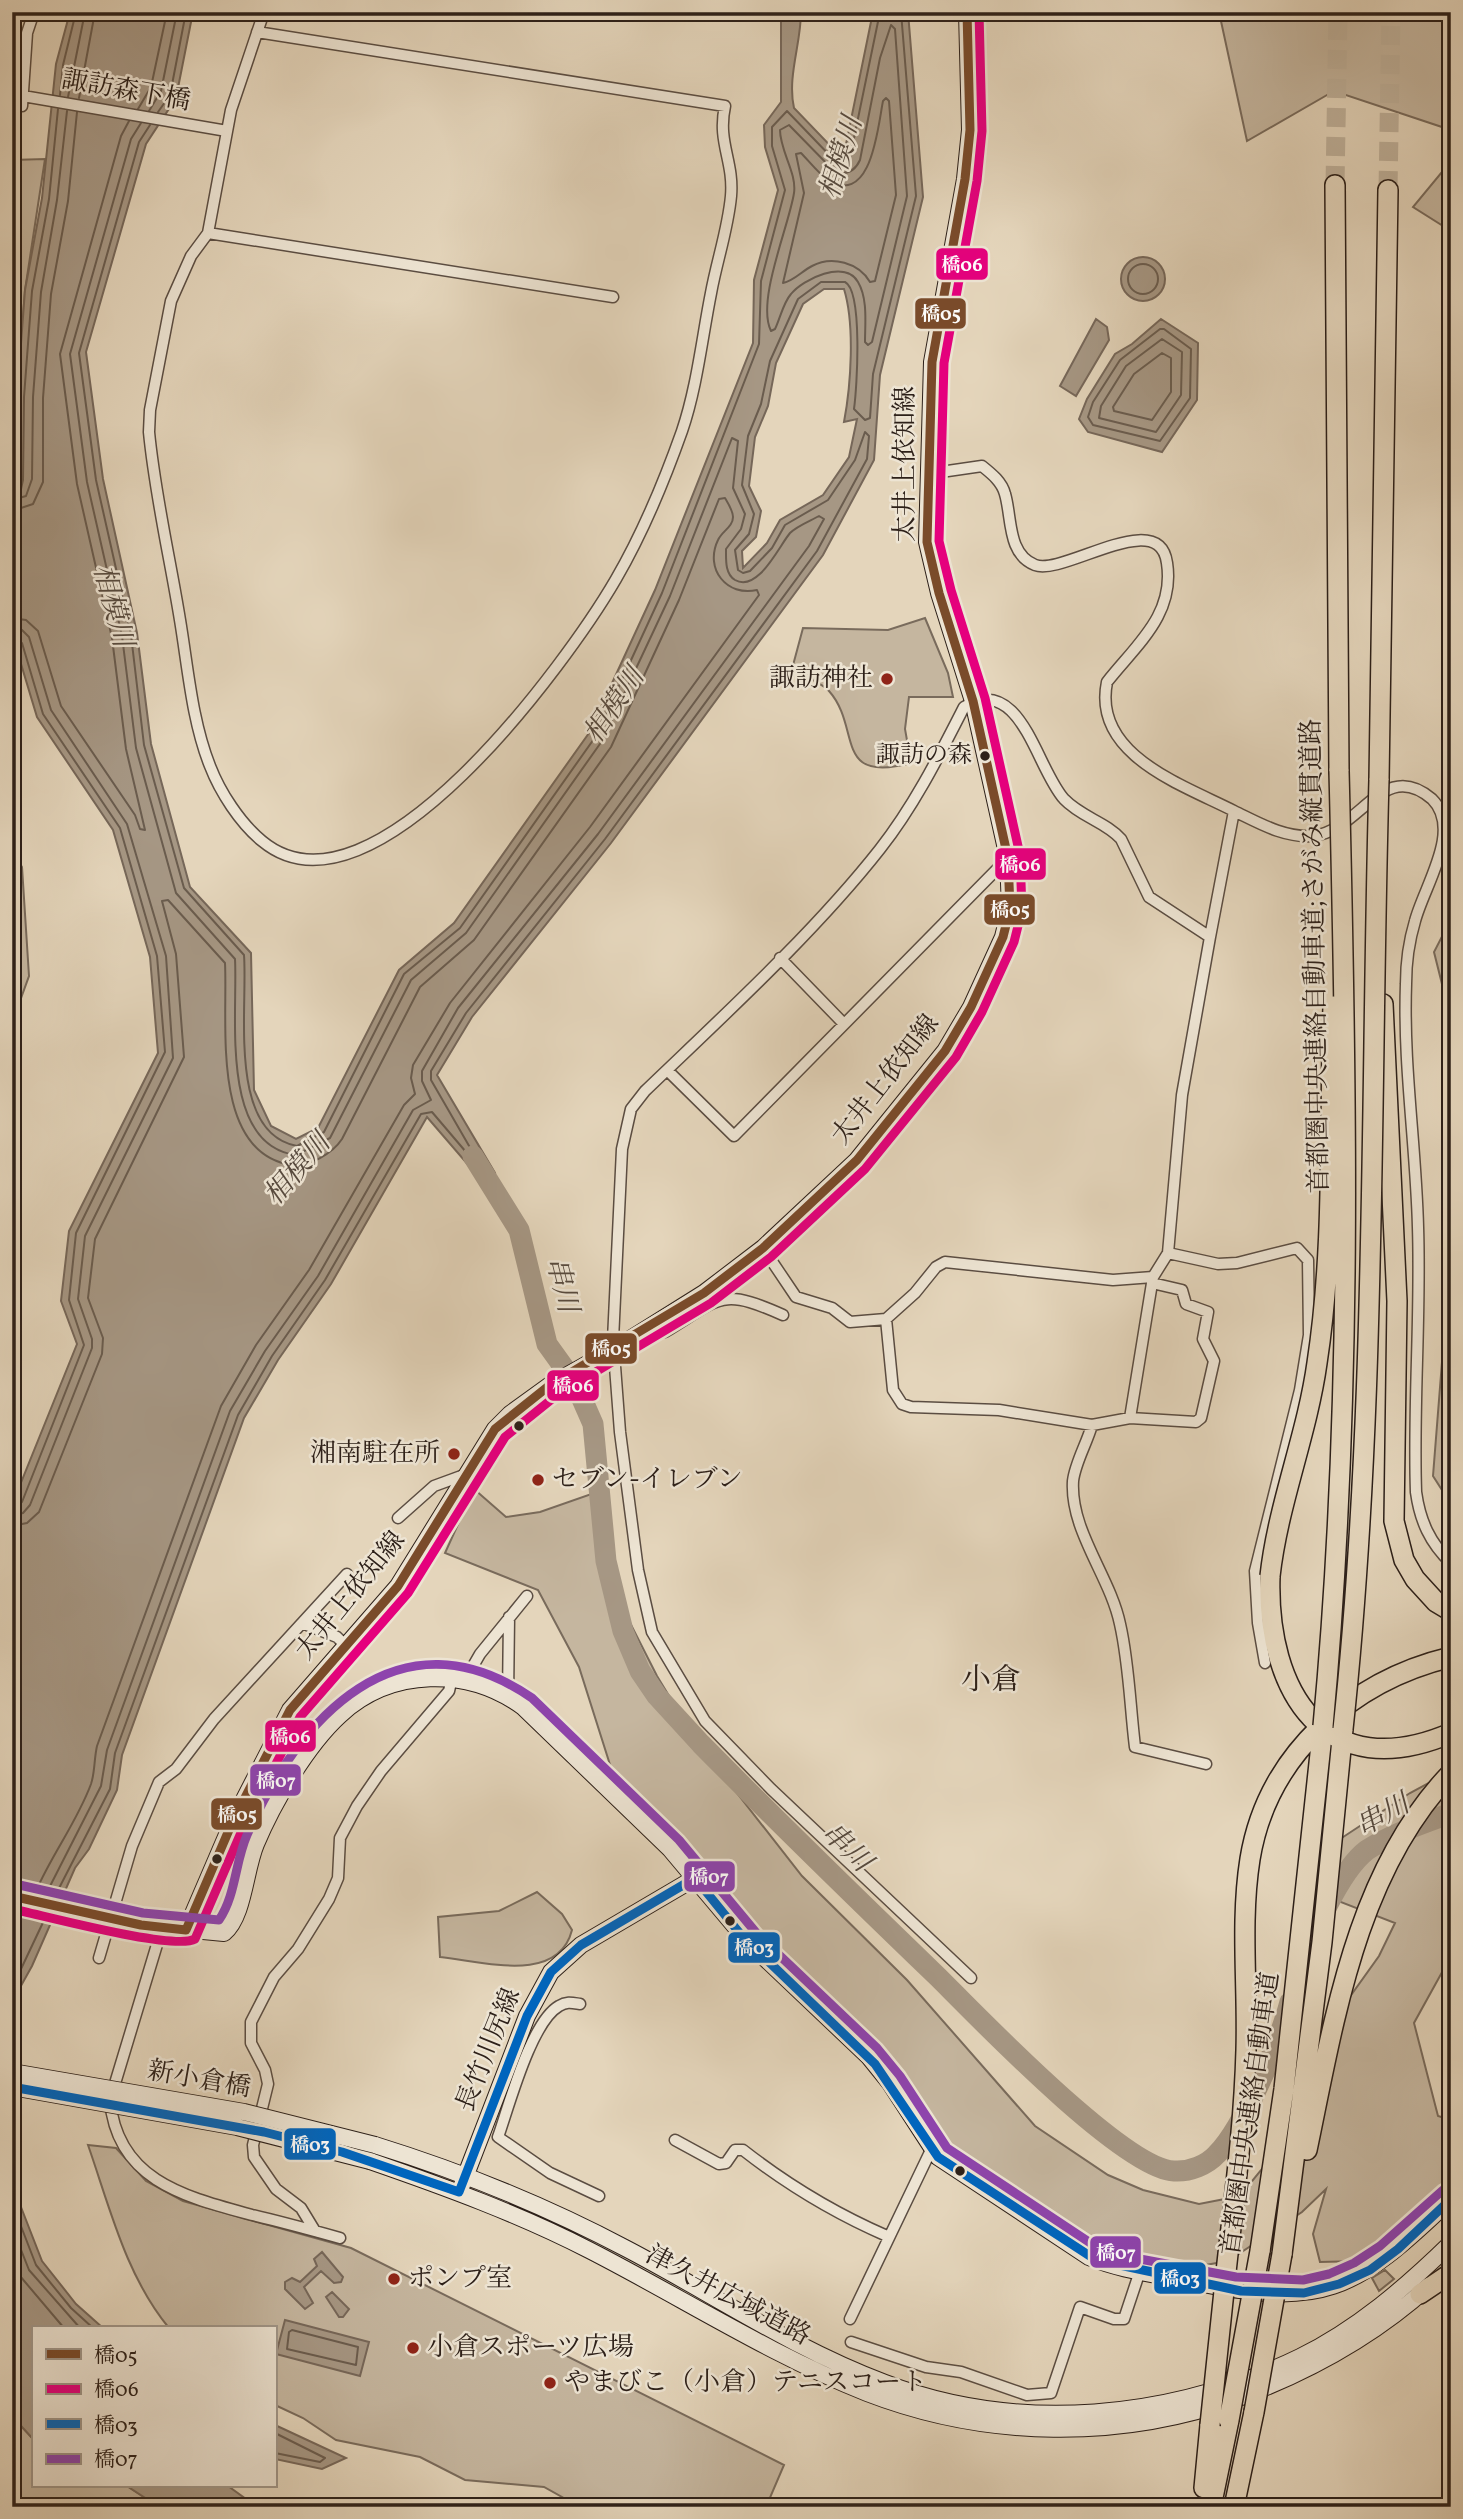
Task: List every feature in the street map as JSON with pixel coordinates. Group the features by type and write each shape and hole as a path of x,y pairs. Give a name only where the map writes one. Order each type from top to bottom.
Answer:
{"highway":[{"name":"首都圏中央連絡自動車道;さがみ縦貫道路","path":"1323,1726 1336,1538 1345,1306 1346,1064 1339,771 1335,185"},
{"name":"首都圏中央連絡自動車道;さがみ縦貫道路","path":"1343,1729 1359,1539 1367,1350 1388,190"},
{"path":"1339,771 1330,846 1334,981 1325,1287 1315,1378 1272,1557 1270,1620 1278,1657 1289,1686 1305,1711 1327,1732 1350,1744 1374,1750 1413,1747 1451,1733"},
{"path":"1376,863 1397,1323 1394,1521 1404,1560 1415,1579 1436,1602 1451,1611"},
{"path":"1207,2505 1219,2423 1244,2094 1246,1897 1252,1850 1266,1805 1300,1748 1336,1712 1379,1682 1411,1668 1451,1657"},
{"name":"首都圏中央連絡自動車道","path":"1219,2423 1260,2251 1284,2089 1323,1726"},
{"name":"首都圏中央連絡自動車道","path":"1234,2507 1282,2254 1322,1942 1343,1729"},
{"path":"1282,2254 1324,2072 1366,1916 1396,1848 1427,1801 1451,1773"},
{"path":"1420,2294 1451,2273"}],"main road":[{"name":"太井上依知線","path":"186,1930 232,1823 277,1733 307,1688 398,1586 426,1544 464,1475 495,1429 510,1414 550,1385 704,1293 763,1248 857,1160 945,1051 971,1007 1003,937 1010,909 1009,858 973,701 932,567 927,542 927,474 933,350 961,203 968,142 967,12"},
{"path":"12,1896 141,1925 224,1933 234,1923 248,1865 269,1815 319,1738 339,1716 361,1699 395,1684 459,1679 508,1697 579,1759 695,1878 742,1936 869,2057 904,2104 931,2150 944,2163 1082,2253 1100,2261 1140,2271 1224,2288 1265,2294 1304,2293 1339,2284 1379,2264 1451,2199"},
{"name":"長竹川尻線","path":"459,2192 516,2064 535,1999 560,1963 594,1937 695,1878"},
{"name":"新小倉橋","path":"12,2071 244,2112 372,2153"},
{"name":"新小倉橋","path":"12,2087 372,2153"},
{"name":"津久井広域道路","path":"372,2153 465,2175 583,2226 839,2365 915,2393 966,2405 1017,2412 1070,2414 1121,2411 1177,2401 1234,2384 1300,2357 1346,2330 1390,2299 1451,2243"},
{"name":"津久井広域道路","path":"372,2153 575,2243 844,2383 919,2410 997,2425 1051,2429 1105,2427 1158,2420 1220,2404 1284,2381 1320,2363 1376,2328 1420,2294 1451,2265"}],"street":[{"name":"諏訪森下橋","path":"34,12 27,33 25,100 221,130"},
{"path":"257,32 725,106 720,127 732,177 730,206 682,430 625,563 576,642 486,754 412,817 335,858 310,860 288,856 263,841 247,826 208,763 194,702 149,432 150,410 171,301 191,256 208,233 221,130 264,12"},
{"path":"208,233 613,297"},
{"path":"927,474 982,466 996,477 1005,492 1012,534 1020,553 1034,565 1051,566 1129,540 1153,543 1166,554 1169,577 1162,610 1146,639 1107,682 1106,714 1120,740 1135,757 1277,832 1313,836 1347,824 1383,790 1400,786 1424,793 1441,809 1446,841 1419,907 1410,942 1405,982 1419,1264 1416,1492 1420,1516 1430,1539 1451,1563"},
{"path":"971,1978 705,1721 652,1632 638,1570 612,1350 622,1149 631,1109 850,885 881,847 924,782 964,706 973,701 989,698 1002,702 1015,713 1063,798 1088,819 1115,832 1121,839 1149,897 1210,937"},
{"path":"1130,1418 1152,1280 1168,1253 1182,1095 1227,836 1234,811"},
{"path":"667,1070 734,1136 1009,858"},
{"path":"780,958 844,1024"},
{"path":"763,1248 796,1297 832,1308 850,1322 886,1319 915,1293 936,1267 945,1262 1114,1280 1152,1280 1182,1290 1186,1304 1208,1312 1203,1339 1214,1361 1200,1418 1196,1422 1130,1418 1092,1425 999,1410 911,1407 902,1404 893,1390 886,1319"},
{"path":"1168,1253 1218,1264 1237,1263 1297,1248 1308,1260 1309,1335 1300,1390 1255,1571 1258,1623 1265,1663"},
{"path":"648,1328 656,1333 665,1332 715,1302 737,1297 783,1315"},
{"path":"1092,1425 1073,1478 1073,1496 1077,1518 1106,1580 1121,1625 1135,1747 1206,1763"},
{"path":"398,1518 434,1486 464,1475"},
{"path":"99,1958 132,1846 159,1782 176,1769 214,1720 347,1574"},
{"path":"315,2231 301,2208 276,2189 254,2157 253,2145 268,2084 265,2070 251,2043 251,2022 274,1977 298,1949 330,1899 338,1878 340,1838 357,1806 381,1771 527,1596"},
{"path":"508,1697 509,1618"},
{"path":"302,1623 337,1637 345,1645"},
{"path":"162,1928 110,2100 112,2120 119,2139 156,2180 187,2197 340,2238"},
{"path":"580,2004 568,2002 557,2006 516,2064 498,2137 550,2173 599,2196"},
{"path":"98,2091 110,2100"},
{"path":"675,2140 719,2164 726,2163 735,2150 743,2150 786,2184 834,2213 887,2236"},
{"path":"850,2319 887,2236 931,2150"},
{"path":"851,2342 926,2367 961,2372 1027,2395 1051,2393 1080,2307 1114,2319 1124,2319 1140,2271"}],"shaded area":[{"path":"1219,12 1451,12 1451,130 1334,91 1247,141"},
{"path":"45,159 25,290 17,397 17,479 12,503 12,160"},
{"path":"1451,161 1451,231 1413,207"},
{"path":"925,618 948,673 953,697 909,697 905,729 911,763 886,767 870,766 859,759 853,749 839,706 829,691 792,669 803,628 888,630"},
{"path":"12,850 22,867 29,976 12,1023"},
{"path":"1451,919 1451,1020 1434,952"},
{"path":"1451,1248 1451,1504 1433,1476"},
{"path":"474,1489 506,1517 540,1512 597,1492 624,1611 657,1676 697,1742 802,1876 907,1980 1035,2126 1108,2175 1143,2190 1199,2204 1240,2196 1308,2112 1308,2070 1319,2040 1379,1956 1395,1923 1320,1894 1331,1845 1410,1793 1451,1771 1451,1956 1414,2023 1438,2116 1451,2120 1451,2171 1443,2185 1361,2261 1320,2262 1313,2234 1326,2189 1302,2212 1228,2261 1160,2273 1084,2248 937,2149 887,2069 778,1956 612,1771 579,1667 538,1590 445,1553"},
{"path":"537,1892 562,1914 572,1930 564,1947 551,1958 535,1964 516,1966 440,1957 438,1917 499,1911"},
{"name":"小倉スポーツ広場","path":"88,2145 116,2148 146,2181 183,2201 351,2248 784,2465 766,2507 580,2507 544,2487 465,2480 420,2457 336,2440 303,2418 276,2405 276,2326 168,2326 141,2286 112,2217"},
{"path":"1385,2270 1394,2279 1379,2291 1372,2278"},
{"path":"12,2416 32,2438 32,2488 130,2488 159,2507 12,2507"}],"water":[{"name":"相模川","path":"70,12 193,12 176,98 146,144 86,352 103,479 137,633 151,744 190,887 251,953 254,1090 271,1126 296,1139 318,1128 399,970 454,923 589,733 655,590 753,343 754,280 778,190 765,147 764,125 781,102 781,12 801,12 792,84 794,108 843,159 873,12 908,12 923,197 880,375 874,460 823,555 611,843 472,1017 437,1075 495,1173 482,1181 427,1117 331,1284 278,1360 244,1418 122,1755 117,1790 89,1849 75,1868 32,1966 12,2002 12,1505 77,1344 61,1301 69,1231 158,1053 150,957 113,830 37,717 12,634 12,503 17,479 17,397 25,290 42,198 56,64","holes":["824,289 844,289 850,320 851,355 844,422 857,419 849,457 823,495 780,520 767,543 743,568 742,551 756,537 761,511 749,486 755,437 768,406 776,363 803,304"]},
{"path":"1143,257 1152,258 1159,263 1164,270 1164,288 1159,295 1152,300 1143,301 1134,300 1127,295 1122,288 1121,279 1122,270 1127,263 1134,258"},
{"path":"1096,319 1107,327 1109,340 1076,396 1060,386"},
{"path":"1161,319 1198,343 1197,400 1162,452 1088,432 1079,419 1087,399 1115,354 1132,344"},
{"path":"12,2184 42,2261 76,2304 101,2326 32,2326 32,2438 12,2416"},
{"path":"322,2252 343,2277 341,2282 334,2283 321,2271 304,2287 313,2303 305,2309 285,2289 285,2282 292,2278 300,2282 317,2266 314,2259"},
{"path":"332,2292 349,2309 343,2317 339,2317 326,2297"},
{"path":"285,2320 369,2342 360,2376 276,2354"},
{"path":"276,2425 346,2458 322,2469 276,2459"},
{"path":"130,2488 231,2488 257,2507 159,2507"}],"waterway":[{"name":"串川","path":"473,1156 519,1230 547,1344 575,1383 593,1424 606,1561 623,1631 640,1671 657,1696 701,1744 1053,2089 1088,2120 1151,2164 1174,2171 1186,2170 1203,2164 1217,2154 1238,2124 1260,2082 1290,2002"},
{"name":"串川","path":"1299,1971 1327,1906 1346,1873 1357,1860 1367,1850 1386,1839 1451,1813"}],"tunnel":[{"path":"1335,185 1338,12"},
{"path":"1388,190 1391,12"}],"transit line":[{"name":"橋05","path":"12,1896 141,1925 186,1930 232,1823 290,1710 398,1586 495,1429 550,1385 704,1293 763,1248 857,1160 945,1051 971,1007 1003,937 1010,909 1008,858 973,701 939,593 927,542 932,362 965,179 970,130 967,12"},
{"name":"橋06","path":"12,1909 136,1936 162,1940 195,1939 243,1828 300,1717 408,1593 505,1437 557,1395 711,1303 771,1257 865,1169 956,1057 982,1012 1014,942 1022,910 1020,855 985,698 951,590 939,541 944,363 977,181 982,131 979,12"},
{"name":"橋07","path":"15,1884 143,1913 219,1920 229,1900 247,1835 268,1792 294,1751 325,1716 359,1688 397,1671 439,1665 484,1673 532,1698 679,1840 758,1935 877,2048 900,2076 947,2148 1095,2246 1140,2259 1236,2277 1303,2280 1329,2274 1354,2263 1380,2246 1443,2190"},
{"name":"橋03","path":"12,2087 264,2132 342,2152 459,2192 527,2016 551,1972 581,1945 695,1878 742,1936 875,2064 938,2157 1096,2260 1241,2291 1304,2293 1339,2284 1370,2270 1398,2249 1451,2199"}],"place":[{"name":"諏訪神社","path":"887,679"},
{"name":"諏訪の森","path":"985,756"},
{"name":"湘南駐在所","path":"454,1454"},
{"name":"セブン-イレブン","path":"538,1480"},
{"name":"ポンプ室","path":"394,2279"},
{"name":"小倉スポーツ広場","path":"413,2348"},
{"name":"やまびこ（小倉）テニスコート","path":"550,2383"}],"district":[{"name":"小倉","path":"991,1681"}]}
